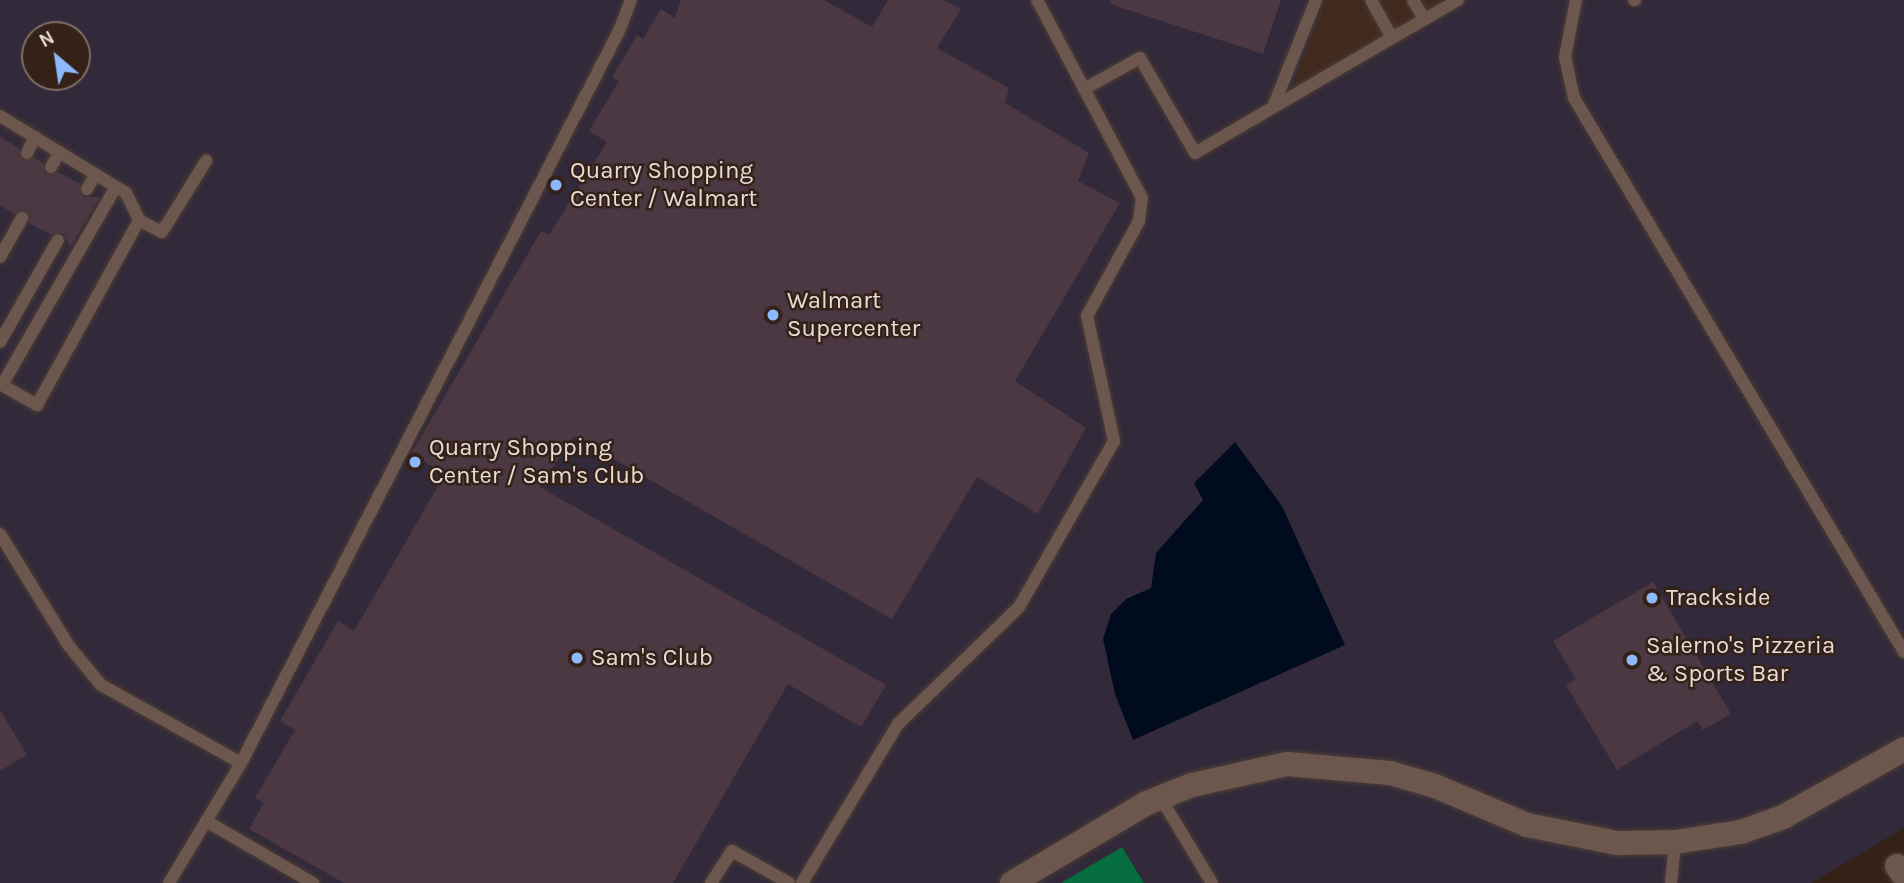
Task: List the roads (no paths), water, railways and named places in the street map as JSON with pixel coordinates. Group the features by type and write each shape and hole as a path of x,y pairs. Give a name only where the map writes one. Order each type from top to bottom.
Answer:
{"street":[{"path":"1012,883 1160,797 1192,785 1287,764 1338,766 1390,773 1435,786 1527,825 1617,843 1675,842 1741,832 1783,817 1904,749"}],"lane":[{"path":"169,883 241,763 607,54 631,0"},
{"path":"802,883 898,724 1019,607 1114,441 1087,316 1139,222 1142,198 1037,0"},
{"path":"1273,107 1316,0"},
{"path":"1371,0 1392,38"},
{"path":"1413,0 1424,19"},
{"path":"1084,89 1140,58 1195,153 1458,0"},
{"path":"1576,0 1565,57 1574,98 1904,652"},
{"path":"1,120 35,137 126,193 139,220 162,232 206,161"},
{"path":"27,153 35,137"},
{"path":"51,167 60,152"},
{"path":"87,189 96,174"},
{"path":"116,187 1,385 37,405 139,220"},
{"path":"0,257 22,219"},
{"path":"0,342 58,240"},
{"path":"0,534 69,646 101,685 241,763"},
{"path":"1160,797 1212,883"},
{"path":"206,821 313,883"},
{"path":"1671,883 1675,842"},
{"path":"711,883 732,851 789,883"}],"water":[{"path":"1235,442 1282,506 1345,645 1133,740 1115,694 1103,639 1111,614 1126,599 1151,588 1156,553 1203,500 1194,483"}],"place":[{"name":"Quarry Shopping Center / Walmart","path":"556,185"},
{"name":"Walmart Supercenter","path":"773,315"},
{"name":"Quarry Shopping Center / Sam's Club","path":"415,462"},
{"name":"Trackside","path":"1652,598"},
{"name":"Sam's Club","path":"577,658"},
{"name":"Salerno's Pizzeria & Sports Bar","path":"1632,660"}]}
